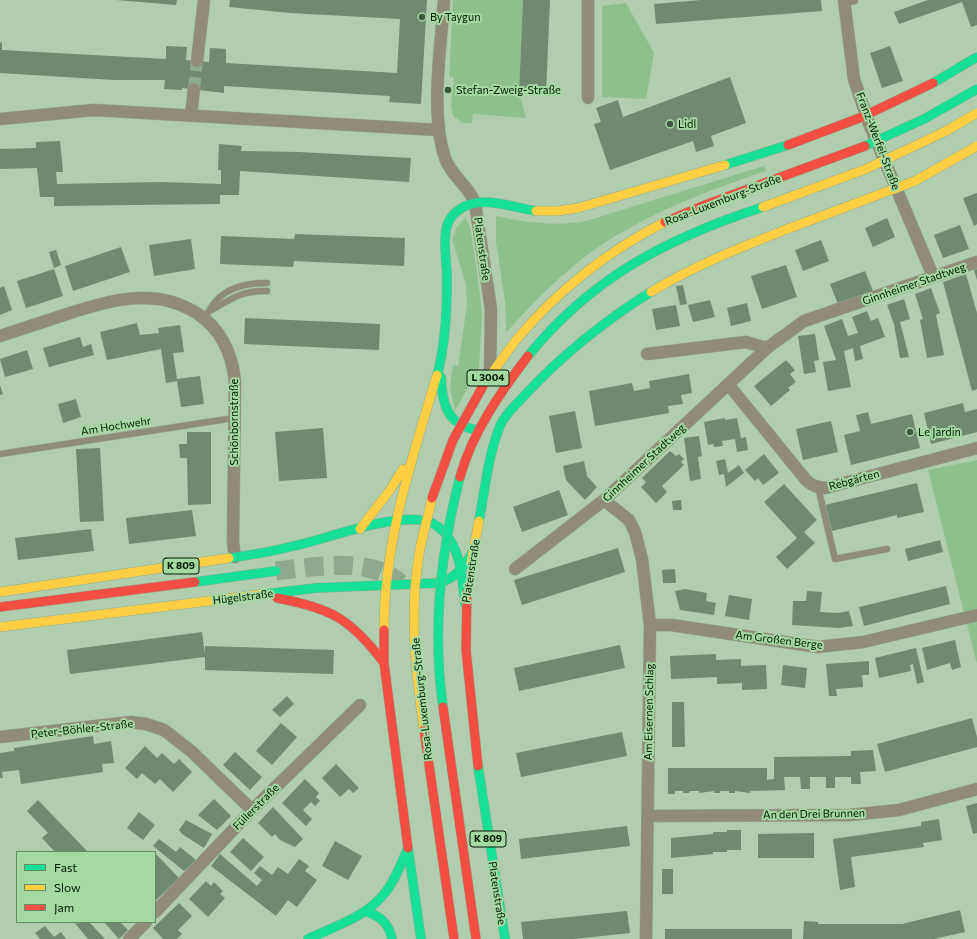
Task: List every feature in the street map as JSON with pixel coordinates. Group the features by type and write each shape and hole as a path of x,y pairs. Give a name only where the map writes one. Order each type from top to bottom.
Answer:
{"main road":[{"path":"475,203 487,203 538,211 578,208 725,165 830,130 885,107 938,80 977,57"},
{"name":"Rosa-Luxemburg-Straße","path":"454,939 418,687 415,647 415,600 418,570 426,524 435,490 460,426 483,385 529,324 553,300 589,269 628,242 686,213 894,133 960,100 977,89"},
{"name":"Rosa-Luxemburg-Straße","path":"476,939 440,684 437,644 437,605 444,542 464,463 481,426 501,392 523,361 571,310 597,288 634,262 693,232 830,184 895,156 977,114"},
{"path":"479,522 491,456 500,425 510,411 532,387 585,339 623,309 680,274 728,252 915,181 977,146"},
{"name":"Platenstraße","path":"421,939 384,663 386,584 396,522 441,361 447,286 446,228 453,214 459,209 475,203"},
{"path":"441,361 441,388 445,409 450,417 472,429 484,430 500,425"},
{"path":"360,529 390,490 417,445"},
{"name":"K 809","path":"0,592 299,546 360,529 418,519 439,527 449,537 455,547 465,604"},
{"name":"Platenstraße","path":"479,522 465,604 466,664 476,759 505,939"},
{"name":"Hügelstraße","path":"0,627 316,588 439,583 447,581 460,570 473,551"},
{"name":"K 809","path":"0,607 276,571"},
{"path":"258,595 296,601 337,615 359,631 384,663"},
{"path":"308,939 365,911 383,895 394,878 408,848"},
{"path":"365,911 377,914 387,923 392,939"}],"street":[{"path":"197,61 204,0"},
{"name":"Platenstraße","path":"444,0 437,107 438,130 448,166 471,194 475,203 491,309 491,358 479,478 479,522"},
{"path":"588,0 588,98"},
{"name":"Franz-Werfel-Straße","path":"848,1 855,82 868,121 933,276"},
{"path":"191,115 194,89"},
{"path":"0,119 94,110 438,130"},
{"name":"Ginnheimer Stadtweg","path":"515,569 604,500 766,348 804,321 977,262"},
{"name":"Schönbornstraße","path":"0,336 100,303 129,298 152,298 178,303 206,315 218,332 230,355 235,381 233,542 235,557"},
{"path":"647,354 746,342 766,348"},
{"name":"Rebgärten","path":"728,384 806,480 810,484 818,487 825,488 977,448"},
{"name":"Am Eisernen Schlag","path":"604,500 629,520 635,532 642,559 650,626 646,939"},
{"name":"Am Großen Berge","path":"650,626 670,625 818,647 863,642 977,615"},
{"name":"Füllerstraße","path":"156,911 252,810 360,705"},
{"name":"Peter-Böhler-Straße","path":"0,737 117,724 146,724 164,730 191,751 252,810"},
{"name":"An den Drei Brunnen","path":"648,816 850,815 899,810 977,789"},
{"path":"129,939 145,923"}],"lane":[{"path":"206,315 215,302 231,290 253,283 267,283"},
{"path":"206,315 237,295 252,291 267,291"},
{"name":"Am Hochwehr","path":"0,454 234,418"},
{"path":"818,487 835,559 887,549"}],"green space":[{"path":"453,0 523,0 519,93 526,118 473,114 472,123 463,123 453,116 451,105 454,78 449,77"},
{"path":"626,3 654,53 646,99 602,97 602,6"},
{"path":"764,166 766,171 712,190 660,212 609,240 562,276 506,333 505,302 496,242 496,216 529,222 552,224 586,221"},
{"path":"465,218 470,227 482,314 479,368 455,411 450,387 453,365 458,366 467,305 466,284 452,240 457,227"},
{"path":"977,460 977,664 928,470"}],"building":[{"path":"116,0 177,0 176,5"},
{"path":"230,0 427,0 421,104 389,102 390,96 224,86 224,93 182,88 182,90 164,89 165,80 113,80 0,73 0,42 2,43 2,50 166,59 166,46 187,47 186,60 209,62 210,48 226,49 226,63 397,73 400,19 290,13 229,7"},
{"path":"523,0 550,0 546,94 519,93"},
{"path":"701,0 821,0 822,11 656,24 654,4"},
{"path":"928,0 977,0 977,25 971,27 962,2 899,24 894,12"},
{"path":"890,46 903,81 882,88 870,53"},
{"name":"Lidl","path":"730,77 746,123 711,136 714,146 696,152 693,141 610,170 594,124 601,122 596,108 618,100 623,117"},
{"path":"60,141 63,172 56,172 57,184 163,182 221,184 221,170 218,170 219,144 242,146 241,151 299,152 411,158 409,182 240,171 239,195 220,195 220,204 54,206 54,197 40,197 37,168 0,169 0,149 36,148 36,142"},
{"path":"977,193 977,224 974,226 963,198"},
{"path":"887,218 895,237 873,247 865,228"},
{"path":"960,225 969,249 943,258 934,235"},
{"path":"295,234 405,238 404,266 294,261 293,267 220,264 221,236 294,239"},
{"path":"191,239 195,269 154,276 149,245"},
{"path":"821,240 829,261 803,271 795,250"},
{"path":"121,247 130,272 73,291 65,266"},
{"path":"56,250 61,265 54,268 49,252"},
{"path":"786,265 797,297 762,309 751,276"},
{"path":"54,269 63,296 26,308 17,281"},
{"path":"977,269 977,280 974,270"},
{"path":"865,271 873,291 838,304 830,284"},
{"path":"966,274 977,313 977,389 972,391 943,282"},
{"path":"683,285 687,304 680,305 676,286"},
{"path":"4,286 12,310 0,315 0,288"},
{"path":"931,288 940,313 936,315 944,355 927,358 920,320 923,319 915,294"},
{"path":"904,299 910,319 900,322 909,357 900,358 894,324 887,305"},
{"path":"710,300 715,317 693,322 688,305"},
{"path":"747,303 751,321 731,326 727,308"},
{"path":"676,305 680,326 656,330 652,309"},
{"path":"867,311 871,321 878,318 885,337 860,346 863,359 855,361 853,348 844,351 851,387 828,391 823,362 836,360 824,326 842,319 848,336 858,333 852,317"},
{"path":"245,318 380,324 379,350 244,344"},
{"path":"137,323 140,335 159,333 158,328 180,325 184,352 173,353 177,379 200,376 204,404 181,407 177,381 166,383 161,349 107,360 100,332"},
{"path":"815,334 819,360 814,361 816,372 804,374 798,336"},
{"path":"80,337 83,347 91,344 94,355 49,367 43,348"},
{"path":"27,350 33,369 5,377 0,359"},
{"path":"786,360 795,370 790,374 796,382 788,388 790,390 771,406 754,386"},
{"path":"689,374 692,393 681,395 683,404 668,406 669,413 595,426 589,391 632,383 634,391 650,388 649,381"},
{"path":"0,385 3,394 0,395"},
{"path":"76,399 81,417 63,423 58,404"},
{"path":"963,403 965,412 977,409 977,432 931,444 924,413"},
{"path":"575,411 582,448 556,453 549,416"},
{"path":"868,412 871,424 912,414 920,448 851,465 844,435 860,431 856,415"},
{"path":"725,418 725,420 737,418 741,438 746,437 748,450 737,452 735,439 722,441 723,446 714,447 713,444 708,445 704,422"},
{"path":"831,421 838,452 803,460 796,429"},
{"path":"323,428 327,478 279,481 275,432"},
{"path":"187,432 211,432 211,504 188,505 187,458 180,458 179,444 187,444"},
{"path":"699,436 702,456 698,457 701,479 690,481 684,438"},
{"path":"100,448 104,521 80,522 76,449"},
{"path":"670,451 676,456 679,454 684,459 681,462 684,465 662,486 667,492 656,503 641,487 646,482 642,478"},
{"path":"764,454 779,473 763,485 758,478 755,481 745,470"},
{"path":"725,459 728,473 739,465 744,473 726,487 724,474 719,475 716,461"},
{"path":"584,461 587,476 597,487 585,500 566,480 563,466"},
{"path":"917,483 924,512 897,518 897,515 832,531 825,505"},
{"path":"784,484 817,520 804,532 815,543 787,569 776,557 797,538 764,502"},
{"path":"559,490 568,515 522,532 513,507"},
{"path":"681,500 682,510 673,510 672,501"},
{"path":"192,510 196,536 129,544 126,518"},
{"path":"91,529 94,551 18,560 15,538"},
{"path":"940,540 943,552 908,561 905,549"},
{"path":"618,548 625,572 522,605 514,580"},
{"path":"675,569 676,583 663,583 662,570"},
{"path":"946,586 950,604 864,626 859,607"},
{"path":"685,589 707,593 706,601 716,603 714,615 680,610 675,591"},
{"path":"807,591 822,592 820,612 838,613 849,611 853,626 839,628 792,625 793,601 806,601"},
{"path":"729,595 752,599 749,620 725,616"},
{"path":"202,632 205,654 205,646 334,650 333,674 205,670 205,657 70,674 67,650"},
{"path":"955,640 961,667 952,670 950,663 927,670 922,648"},
{"path":"620,645 625,668 519,691 514,668"},
{"path":"916,648 924,682 917,684 913,664 910,665 911,671 879,678 875,658"},
{"path":"716,654 716,660 741,659 741,666 766,665 767,689 742,690 742,683 717,684 717,677 671,679 670,656"},
{"path":"869,661 869,675 862,675 863,687 836,689 837,696 829,696 826,664"},
{"path":"783,665 807,668 805,688 781,685"},
{"path":"287,696 294,704 280,717 272,710"},
{"path":"672,702 684,702 685,747 672,747"},
{"path":"972,718 977,737 977,747 885,772 877,744"},
{"path":"281,723 297,737 272,765 256,751"},
{"path":"622,732 627,756 521,777 516,753"},
{"path":"93,736 94,744 111,741 114,763 102,764 103,772 21,784 19,770 2,772 3,778 0,778 0,753 14,751 14,748"},
{"path":"145,746 157,758 162,753 174,764 179,759 192,772 173,792 160,779 155,784 142,773 137,779 125,768"},
{"path":"873,750 876,771 860,772 861,784 851,784 851,777 835,777 835,788 826,788 826,777 810,777 810,789 801,789 800,777 784,777 785,790 750,791 750,793 735,791 735,793 729,793 729,791 720,791 720,793 714,793 714,791 699,793 699,791 690,791 689,793 683,793 683,791 675,791 675,794 668,794 668,768 767,768 767,780 774,779 774,757 851,756 851,751"},
{"path":"235,752 262,777 250,790 223,765"},
{"path":"336,764 359,788 353,793 349,789 340,797 322,778"},
{"path":"305,779 319,793 316,797 320,801 315,806 311,802 303,810 312,819 306,826 282,803"},
{"path":"214,799 231,816 217,830 198,815"},
{"path":"38,800 87,851 54,851 42,838 48,833 27,811"},
{"path":"977,803 977,833 973,834 966,806"},
{"path":"273,807 303,839 295,847 280,840 275,834 272,837 258,823"},
{"path":"139,812 155,825 143,840 127,828"},
{"path":"939,819 942,840 923,843 924,847 851,857 855,887 840,890 833,839 921,826 921,822"},
{"path":"186,820 212,834 204,848 182,834 179,830"},
{"path":"627,826 630,846 521,859 519,839"},
{"path":"727,830 741,830 741,850 727,850 727,852 713,852 713,854 671,858 671,838 713,834 713,832 727,832"},
{"path":"814,833 814,858 758,858 758,834"},
{"path":"243,838 264,857 251,871 230,852"},
{"path":"159,839 176,852 180,847 196,860 184,871 153,846"},
{"path":"335,841 362,856 348,880 322,866"},
{"path":"156,854 179,878 156,900"},
{"path":"220,854 257,886 262,880 254,873 260,866 272,875 278,867 288,874 299,859 309,866 305,871 317,880 297,907 288,900 276,916 211,866"},
{"path":"662,869 673,869 673,894 662,894"},
{"path":"206,881 211,886 214,882 223,891 220,894 225,898 208,917 189,899"},
{"path":"179,903 192,916 178,930 182,934 177,939 163,939 153,928"},
{"path":"960,910 965,932 934,939 803,939 804,921 818,922 818,924 902,924"},
{"path":"627,911 630,933 574,939 523,939 521,922"},
{"path":"75,923 90,923 105,939 88,939"},
{"path":"105,923 121,923 128,930 119,939"},
{"path":"45,926 54,937 61,932 66,939 40,939 35,933"},
{"path":"665,929 792,929 792,939 665,939"}],"tunnel":[{"path":"194,89 197,61"},
{"path":"276,571 307,567 341,565 357,566 373,569 388,575 400,583"}],"traffic: fast":[{"path":"933,83 977,57"},
{"path":"865,146 924,119 977,89"},
{"path":"725,165 788,145"},
{"path":"437,375 442,353 447,302 446,230 447,225 453,215 461,208 471,204 483,202 498,203 536,211"},
{"path":"528,356 553,328 578,304 605,282 664,247 695,232 763,207"},
{"path":"479,521 492,449 500,426 507,414 552,368 583,340 616,315 651,292"},
{"path":"441,377 445,404 452,418 458,423 476,430"},
{"path":"443,707 438,649 440,592 447,534 460,477"},
{"path":"229,558 281,549 389,521 424,521 437,526 445,533 456,551 463,583 465,604"},
{"path":"265,594 316,588 439,583 455,575 467,562 473,551"},
{"path":"195,582 276,571"},
{"path":"478,766 505,939"},
{"path":"308,939 349,921 377,902 398,872 408,848"},
{"path":"408,848 421,939"},
{"path":"365,911 375,915 386,924 391,933 392,939"}],"traffic: slow":[{"path":"763,207 866,169 946,131 977,113"},
{"path":"790,228 915,181 977,146"},
{"path":"536,211 557,211 578,208 725,165"},
{"path":"483,386 517,339 549,304 604,259 624,245 665,222"},
{"path":"651,292 702,265 790,228"},
{"path":"384,630 385,597 394,532 409,469 437,375"},
{"path":"360,529 390,490 403,469"},
{"path":"424,730 416,665 414,599 419,555 432,498"},
{"path":"471,563 479,521"},
{"path":"0,592 229,558"},
{"path":"0,627 265,594"}],"traffic: jam":[{"path":"788,145 862,117 933,83"},
{"path":"665,222 705,205 865,146"},
{"path":"460,477 465,461 479,429 507,384 528,356"},
{"path":"432,498 453,440 483,386"},
{"path":"0,607 195,582"},
{"path":"467,592 466,650 478,766"},
{"path":"277,598 312,606 326,611 338,618 361,636 384,663"},
{"path":"384,630 384,663 408,848"},
{"path":"443,707 476,939"},
{"path":"424,730 454,939"}],"place":[{"name":"By Taygun","path":"422,17"},
{"name":"Stefan-Zweig-Straße","path":"448,90"},
{"name":"Lidl","path":"670,124"},
{"name":"Le Jardin","path":"910,432"}]}
